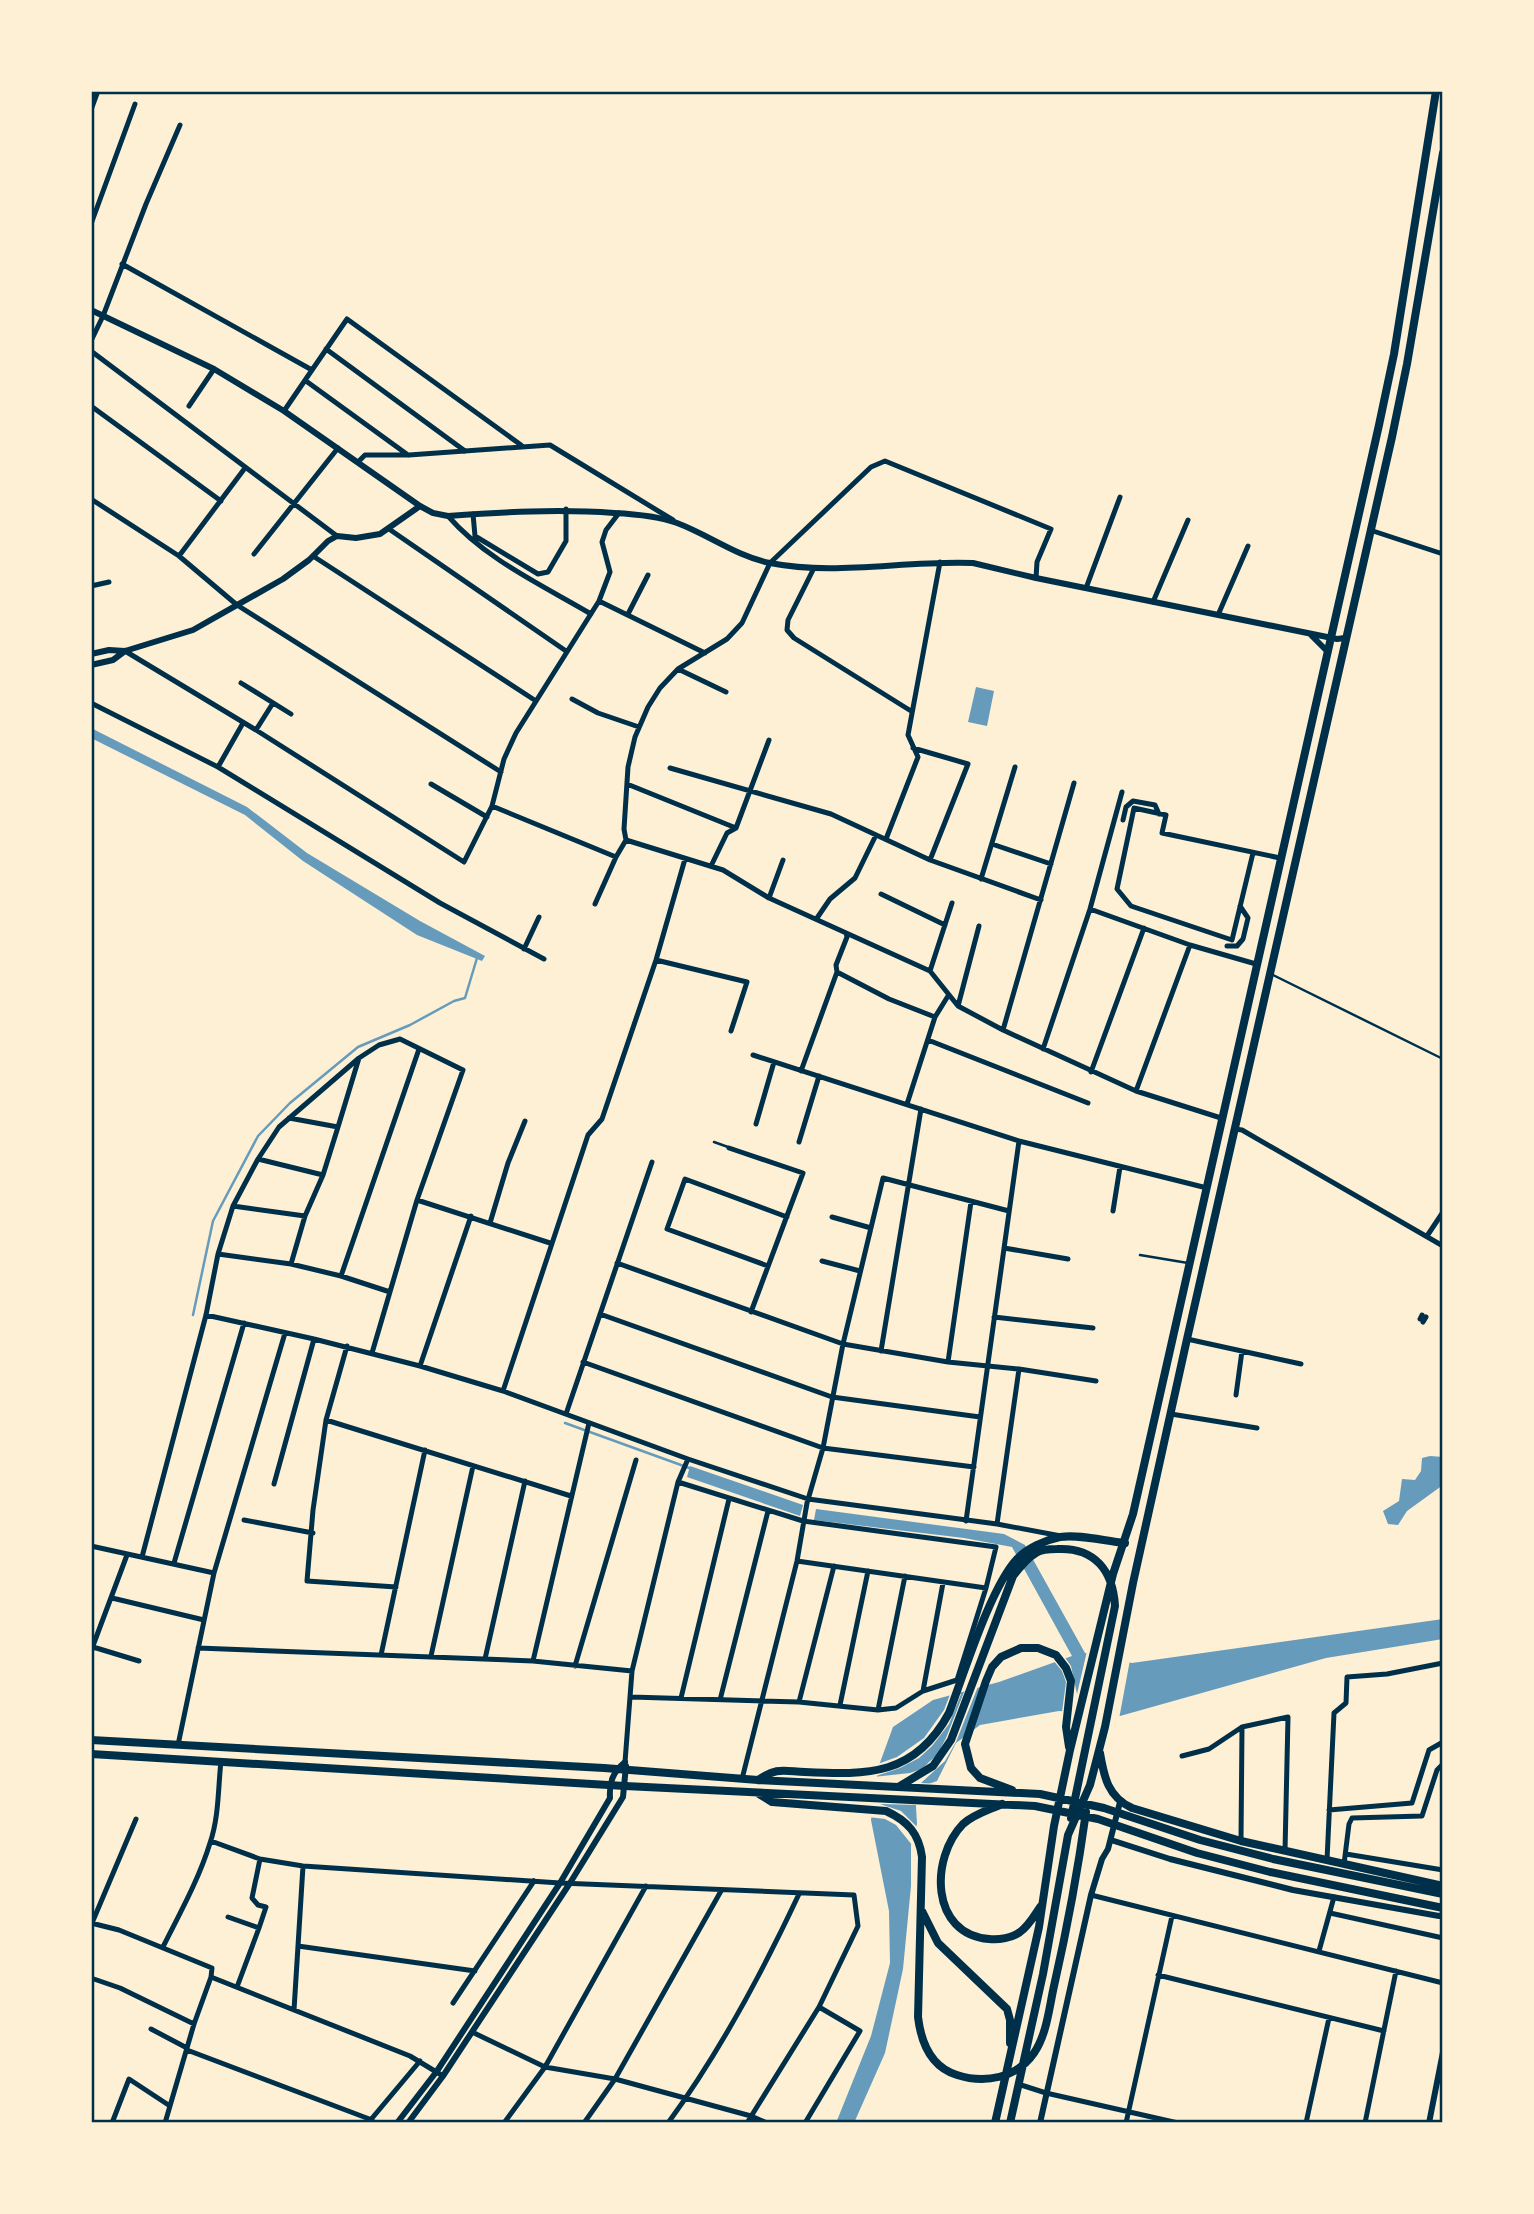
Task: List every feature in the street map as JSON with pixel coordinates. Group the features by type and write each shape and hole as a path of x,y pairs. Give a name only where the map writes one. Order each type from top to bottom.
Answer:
{"main road":[{"path":"995,2123 1039,1927 1054,1826 1070,1750 1113,1574 1125,1543 1394,354 1436,91"},
{"path":"757,1793 772,1802 886,1811 900,1817 914,1832 920,1843 922,1857 918,2017 926,2049 947,2071 956,2075 986,2080 1016,2071 1033,2054 1043,2036 1079,1859 1090,1785 1100,1750 1187,1339 1407,364 1443,153"},
{"path":"758,1780 772,1771 856,1774 873,1772 900,1764 916,1754 941,1729 1003,1579 1016,1560 1028,1550 1064,1536 1125,1543"},
{"path":"898,1787 933,1766 951,1740 1013,1576 1023,1564 1037,1552 1065,1548 1089,1555 1099,1563 1114,1587 1115,1606 1089,1722 1043,1974 1010,2123"},
{"path":"1070,1750 1066,1727 1070,1681 1066,1668 1056,1655 1038,1648 1021,1647 1001,1657 992,1667 967,1733 967,1756 971,1768 980,1778 1026,1793 1104,1808 1200,1840 1273,1859 1443,1894"},
{"path":"91,1740 616,1769 626,1766 742,1779 1026,1793"},
{"path":"1100,1750 1105,1781 1120,1802 1241,1841 1443,1886"},
{"path":"91,1754 625,1786 1035,1806 1098,1819 1197,1853 1270,1872 1443,1908"},
{"path":"1068,1835 1090,1785"},
{"path":"1005,1803 964,1823 950,1840 943,1859 941,1897 949,1916 964,1930 993,1939 1021,1931 1041,1905"},
{"path":"920,1907 938,1943 1007,2008 1010,2020 1010,2060"}],"street":[{"path":"91,110 98,91"},
{"path":"91,224 135,104"},
{"path":"91,341 180,125"},
{"path":"122,264 312,370"},
{"path":"91,310 214,369 284,411 433,513 448,516 566,509 619,513 677,523"},
{"path":"284,411 347,319 521,445"},
{"path":"326,349 465,451"},
{"path":"91,351 337,536"},
{"path":"189,406 214,369"},
{"path":"306,381 409,455"},
{"path":"91,406 221,501"},
{"path":"358,462 365,455 409,455 550,445 677,523 746,556 770,563 814,568 973,563 1217,615 1345,638"},
{"path":"254,554 338,448"},
{"path":"595,904 626,840 624,829 628,768 639,727 660,688 678,668 727,639 742,623 770,563 870,467 885,461 1051,529 1037,562 1036,578"},
{"path":"179,556 245,468"},
{"path":"1086,588 1119,497"},
{"path":"91,499 179,556 237,606 501,772"},
{"path":"91,654 109,650 125,651 184,634 283,579 337,536 365,537 389,528 420,506"},
{"path":"473,514 475,536 538,573 548,572 566,541 566,509"},
{"path":"125,651 256,730 464,862 492,806 516,733 599,601 610,572 602,542 619,513"},
{"path":"448,516 461,532 484,550 590,614"},
{"path":"1153,602 1188,520"},
{"path":"389,528 566,650"},
{"path":"1370,530 1443,554"},
{"path":"1217,615 1248,547"},
{"path":"313,556 536,701"},
{"path":"887,839 918,757 908,735 940,562"},
{"path":"814,568 788,620 787,630 794,638 911,711"},
{"path":"628,614 648,575"},
{"path":"91,586 109,582"},
{"path":"599,601 705,653"},
{"path":"1309,633 1327,651"},
{"path":"91,665 113,660 125,651"},
{"path":"678,668 726,692"},
{"path":"241,683 291,715"},
{"path":"572,699 598,713 639,727"},
{"path":"91,703 218,767 440,903 544,959"},
{"path":"256,730 273,703"},
{"path":"218,767 243,723"},
{"path":"712,866 727,833 736,828 769,740"},
{"path":"913,748 968,764 930,860"},
{"path":"981,879 1015,767"},
{"path":"670,768 831,814 969,876 1041,900"},
{"path":"1003,1030 1074,783"},
{"path":"431,784 487,817"},
{"path":"627,784 736,828"},
{"path":"1043,1049 1090,909 1122,792"},
{"path":"1123,820 1126,807 1133,801 1154,805 1159,814"},
{"path":"492,806 616,857"},
{"path":"1253,853 1232,940 1131,906 1117,888 1134,808 1166,815 1163,833 1280,858"},
{"path":"817,918 830,899 855,878 876,835"},
{"path":"626,840 723,870 769,898 930,971 958,1006 1003,1030 1136,1091 1221,1118"},
{"path":"992,844 1051,864"},
{"path":"503,1391 588,1135 602,1119 656,960 685,859"},
{"path":"769,898 783,860"},
{"path":"881,894 945,925"},
{"path":"930,971 952,903"},
{"path":"1227,946 1237,946 1243,939 1248,918 1240,906"},
{"path":"1090,909 1190,945 1256,964"},
{"path":"524,949 539,917"},
{"path":"958,1006 979,926"},
{"path":"1091,1072 1144,928"},
{"path":"801,1072 838,972 836,965 847,937 846,933"},
{"path":"1136,1091 1190,945"},
{"path":"656,960 747,982 731,1031"},
{"path":"838,972 889,999 936,1017"},
{"path":"907,1104 936,1017 948,996"},
{"path":"142,1557 206,1315 218,1254 233,1206 279,1127 359,1058 379,1045 400,1039 463,1070 417,1200 372,1353"},
{"path":"929,1040 1088,1103"},
{"path":"341,1276 419,1049"},
{"path":"753,1055 1019,1141 1207,1188"},
{"path":"291,1264 305,1216 323,1175 359,1058"},
{"path":"756,1124 774,1062"},
{"path":"799,1142 819,1076"},
{"path":"881,1351 921,1109"},
{"path":"289,1118 338,1127"},
{"path":"490,1223 508,1163 525,1121"},
{"path":"1235,1129 1242,1130 1443,1246"},
{"path":"966,1521 1019,1141"},
{"path":"729,1147 803,1173 751,1312"},
{"path":"258,1159 323,1175"},
{"path":"566,1414 652,1162"},
{"path":"1113,1211 1120,1167"},
{"path":"742,1779 797,1561 807,1501 822,1448 843,1344 883,1178 1009,1212"},
{"path":"768,1266 667,1229 685,1179 787,1217"},
{"path":"417,1200 551,1243"},
{"path":"948,1362 971,1202"},
{"path":"233,1206 305,1216"},
{"path":"1427,1236 1443,1212"},
{"path":"420,1366 471,1216"},
{"path":"832,1217 871,1228"},
{"path":"1004,1248 1068,1259"},
{"path":"218,1254 291,1264 390,1292"},
{"path":"822,1261 860,1271"},
{"path":"617,1263 843,1344 948,1362 1096,1381"},
{"path":"600,1314 832,1396 981,1417"},
{"path":"206,1315 347,1346 503,1391 566,1414 589,1427 807,1501 997,1524 1064,1536"},
{"path":"995,1317 1093,1328"},
{"path":"174,1563 244,1323"},
{"path":"178,1745 214,1573 285,1333"},
{"path":"274,1484 314,1339"},
{"path":"1187,1339 1301,1364"},
{"path":"347,1346 326,1420 313,1510 307,1581 396,1587"},
{"path":"1236,1395 1242,1351"},
{"path":"583,1362 822,1448 974,1467"},
{"path":"997,1524 1019,1369"},
{"path":"1171,1414 1257,1428"},
{"path":"326,1420 571,1496"},
{"path":"533,1661 589,1427"},
{"path":"381,1655 425,1450"},
{"path":"575,1666 636,1460"},
{"path":"397,2123 472,2032 623,1797 632,1671 679,1479 687,1462"},
{"path":"431,1656 473,1466"},
{"path":"631,1697 799,1702 878,1710 896,1708 923,1691 957,1680 986,1588 996,1546 803,1520 729,1499 679,1479"},
{"path":"485,1659 525,1481"},
{"path":"681,1699 729,1499"},
{"path":"720,1700 768,1511"},
{"path":"244,1520 313,1533"},
{"path":"91,1546 214,1573"},
{"path":"127,1555 92,1649 139,1661"},
{"path":"797,1561 986,1588"},
{"path":"799,1702 834,1566"},
{"path":"840,1705 868,1571"},
{"path":"878,1710 905,1576"},
{"path":"923,1691 943,1583"},
{"path":"112,1598 204,1620"},
{"path":"198,1648 533,1661 632,1671"},
{"path":"1327,1860 1334,1713 1346,1703 1347,1677 1387,1674 1443,1663"},
{"path":"1182,1756 1209,1749 1242,1727 1288,1717 1285,1852"},
{"path":"1241,1841 1242,1727"},
{"path":"1329,1810 1412,1803 1430,1750 1443,1742"},
{"path":"163,1947 211,1841 221,1761"},
{"path":"1344,1864 1352,1818 1422,1816 1437,1770 1443,1764"},
{"path":"408,2123 560,1883 610,1798 610,1785 616,1769"},
{"path":"1040,2123 1091,1895 1101,1859 1111,1840 1120,1802"},
{"path":"136,1819 92,1923 119,1930 212,1968 167,2122"},
{"path":"1111,1840 1182,1862 1293,1890 1443,1915"},
{"path":"211,1841 260,1859 303,1866 560,1883 854,1895 858,1926 819,2007 747,2123"},
{"path":"1346,1854 1443,1870"},
{"path":"237,1987 266,1907 258,1905 252,1898 260,1859"},
{"path":"294,2010 303,1866"},
{"path":"453,2003 534,1881"},
{"path":"504,2123 545,2067 646,1886"},
{"path":"583,2123 615,2079 721,1891"},
{"path":"668,2123 686,2099 768,1960 799,1894"},
{"path":"1091,1895 1443,1983"},
{"path":"1320,1951 1334,1897"},
{"path":"1330,1913 1443,1938"},
{"path":"1126,2123 1172,1916"},
{"path":"228,1917 259,1928"},
{"path":"298,1946 475,1971"},
{"path":"1365,2123 1396,1971"},
{"path":"1158,1975 1384,2031"},
{"path":"211,1977 420,2061 440,2073"},
{"path":"91,1978 120,1988 194,2024"},
{"path":"805,2123 860,2031 819,2007"},
{"path":"1306,2123 1329,2018"},
{"path":"150,2029 187,2049 370,2121 420,2061"},
{"path":"472,2032 545,2067 615,2079 751,2116 767,2123"},
{"path":"1429,2123 1443,2052"},
{"path":"112,2123 129,2079 170,2106"},
{"path":"1018,2084 1178,2123"}],"lane":[{"path":"1270,974 1443,1059"},
{"path":"714,1142 729,1147"},
{"path":"1140,1255 1189,1264"}],"water":[{"path":"976,687 994,691 987,726 968,722"},
{"path":"91,728 247,807 307,853 420,921 485,956 482,961 417,935 303,861 245,815 91,738"},
{"path":"1443,1457 1443,1485 1407,1511 1398,1525 1388,1524 1383,1511 1399,1501 1402,1479 1415,1480 1421,1471 1422,1458"},
{"path":"690,1466 803,1505 800,1516 687,1477"},
{"path":"816,1509 1004,1534 1025,1545 1085,1653 1132,1663 1443,1619 1443,1639 1326,1658 1120,1716 1059,1711 980,1725 956,1743 937,1781 915,1789 917,1824 911,1845 911,1886 903,1969 885,2053 854,2123 836,2123 871,2036 890,1963 889,1911 871,1820 878,1768 893,1727 933,1700 999,1682 1072,1656 1012,1547 964,1538 814,1520"}],"pier":[{"path":"1087,1651 1130,1660 1119,1719 1062,1712 1066,1682 1062,1671 1053,1660 1064,1656 1071,1666 1077,1694"},
{"path":"979,1684 956,1742 945,1761 921,1783 939,1784 919,1791 919,1805 880,1804 901,1811 919,1829 915,1846 912,1927 912,1845 896,1825 885,1819 868,1817 873,1777 922,1769 937,1755 966,1687"},
{"path":"951,1692 961,1694 949,1724 932,1746 919,1758 900,1768 873,1777 875,1765 897,1757 924,1738 944,1710"}],"waterway":[{"path":"193,1315 213,1221 258,1136 290,1103 358,1047 465,998 477,958"},
{"path":"565,1423 692,1469"}]}
